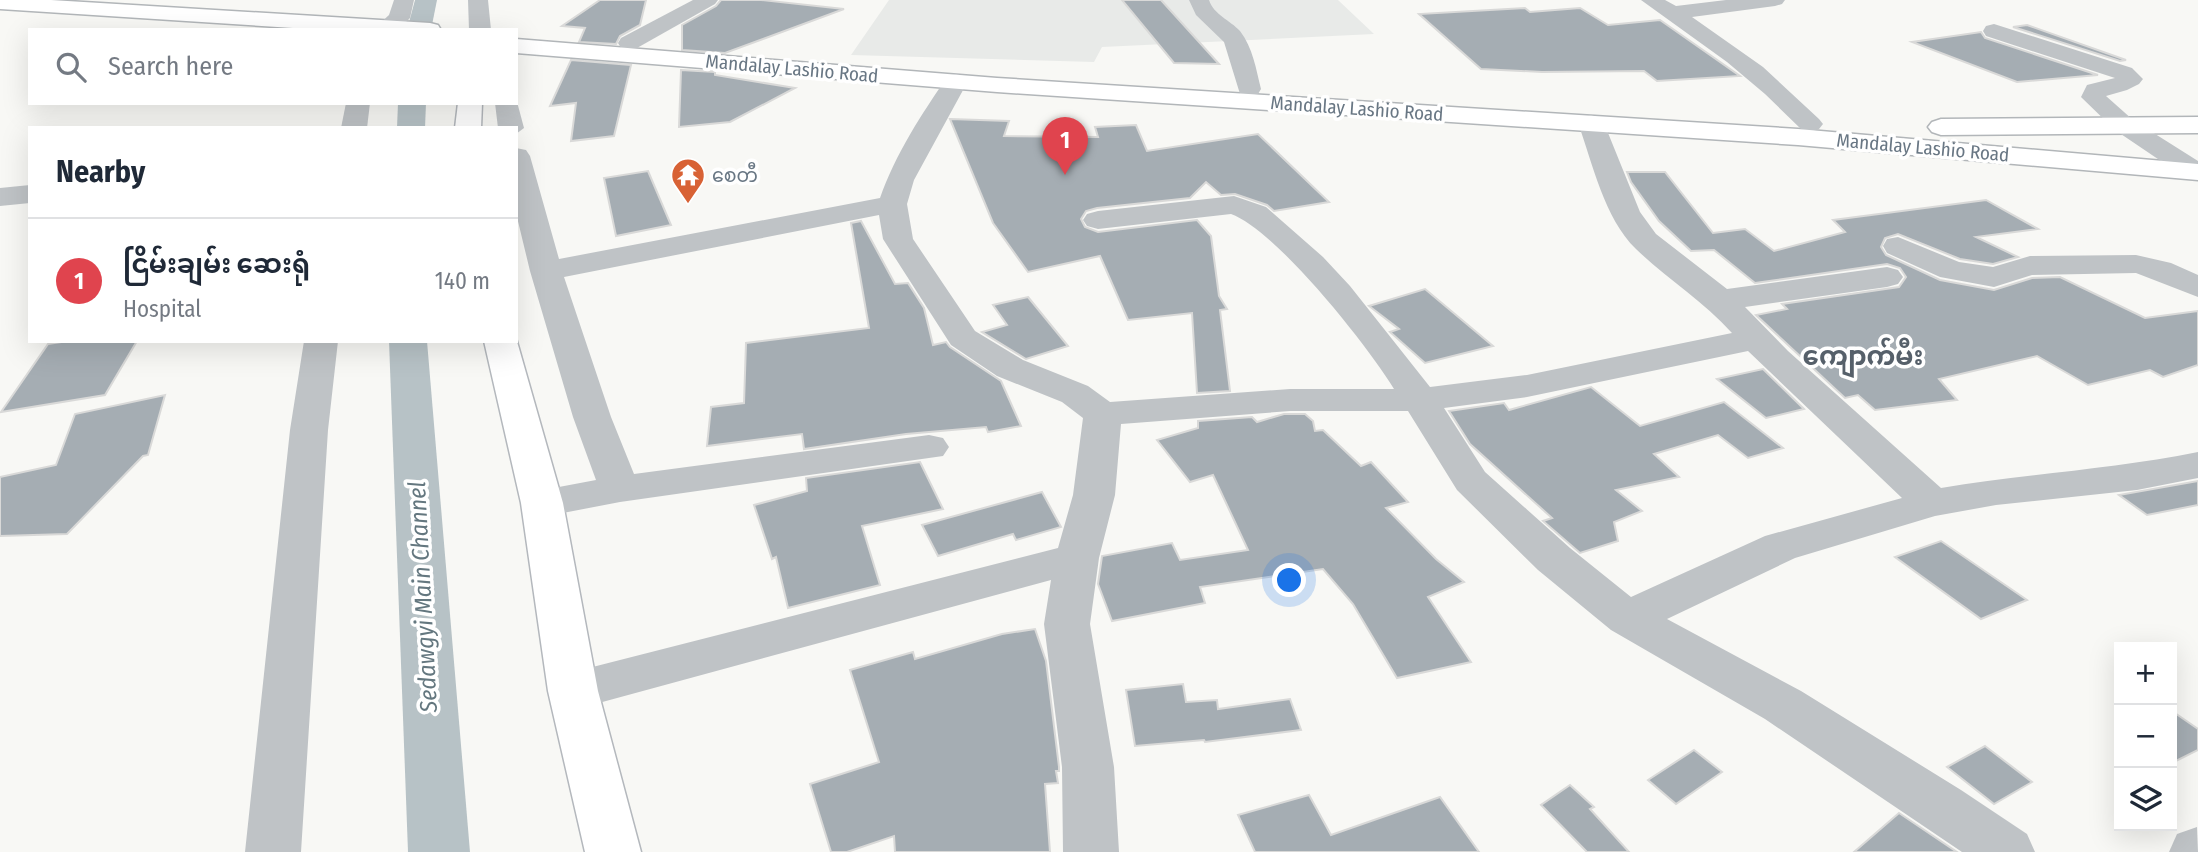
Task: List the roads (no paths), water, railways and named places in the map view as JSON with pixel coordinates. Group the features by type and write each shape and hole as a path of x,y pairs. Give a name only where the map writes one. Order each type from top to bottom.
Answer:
{"main road":[{"path":"0,3 391,28"},
{"path":"0,23 142,28"},
{"name":"Mandalay Lashio Road","path":"518,35 1004,73 1810,124 1930,127 2198,125"},
{"name":"Mandalay Lashio Road","path":"518,46 956,81 1863,142 2197,172"},
{"path":"468,126 470,105"},
{"path":"502,343 542,503 573,691 613,852"}],"street":[{"path":"391,28 399,18 404,0"},
{"path":"478,0 480,28"},
{"path":"629,43 708,0"},
{"path":"1199,0 1199,6 1233,38 1241,56 1249,89"},
{"path":"1651,0 1727,49 1776,89 1810,124"},
{"path":"1673,13 1775,0"},
{"path":"1994,31 2124,73 2131,79 2096,90 2093,97 2124,125 2197,172"},
{"path":"956,81 900,180 892,204 898,239 963,338 1010,368 1075,394 1102,414 1290,400 1419,400 1527,386 1756,339"},
{"path":"354,126 358,105"},
{"path":"507,105 512,126"},
{"path":"1591,123 1625,212 1645,241 1720,300 1756,339 1932,503"},
{"path":"518,164 546,271 592,417 620,489"},
{"path":"0,197 28,194"},
{"path":"546,271 892,204"},
{"path":"1098,220 1234,205 1256,213 1312,264 1338,292 1419,400 1471,481 1554,559 1627,618 1783,705 2007,852"},
{"path":"1898,246 1951,270 1994,277 2030,266 2136,264 2160,270 2198,286"},
{"path":"1720,300 1887,277"},
{"path":"273,852 309,430 321,343"},
{"path":"1091,852 1088,766 1067,624 1077,558 1094,495 1102,414"},
{"path":"542,503 620,489 929,447"},
{"path":"1627,618 1780,547 1932,503 1996,492 2137,477 2198,465"},
{"path":"573,691 1077,558"}],"waterway":[{"name":"Sedawgyi Main Channel","path":"419,28 426,0"},
{"name":"Sedawgyi Main Channel","path":"411,126 412,105"},
{"name":"Sedawgyi Main Channel","path":"408,343 439,852"}],"place":[{"name":"ငြိမ်းချမ်း ဆေးရုံ","path":"1065,175"},
{"name":"စေတီ","path":"688,205"}],"district":[{"name":"ကျောက်မီး","path":"1863,356"}]}
